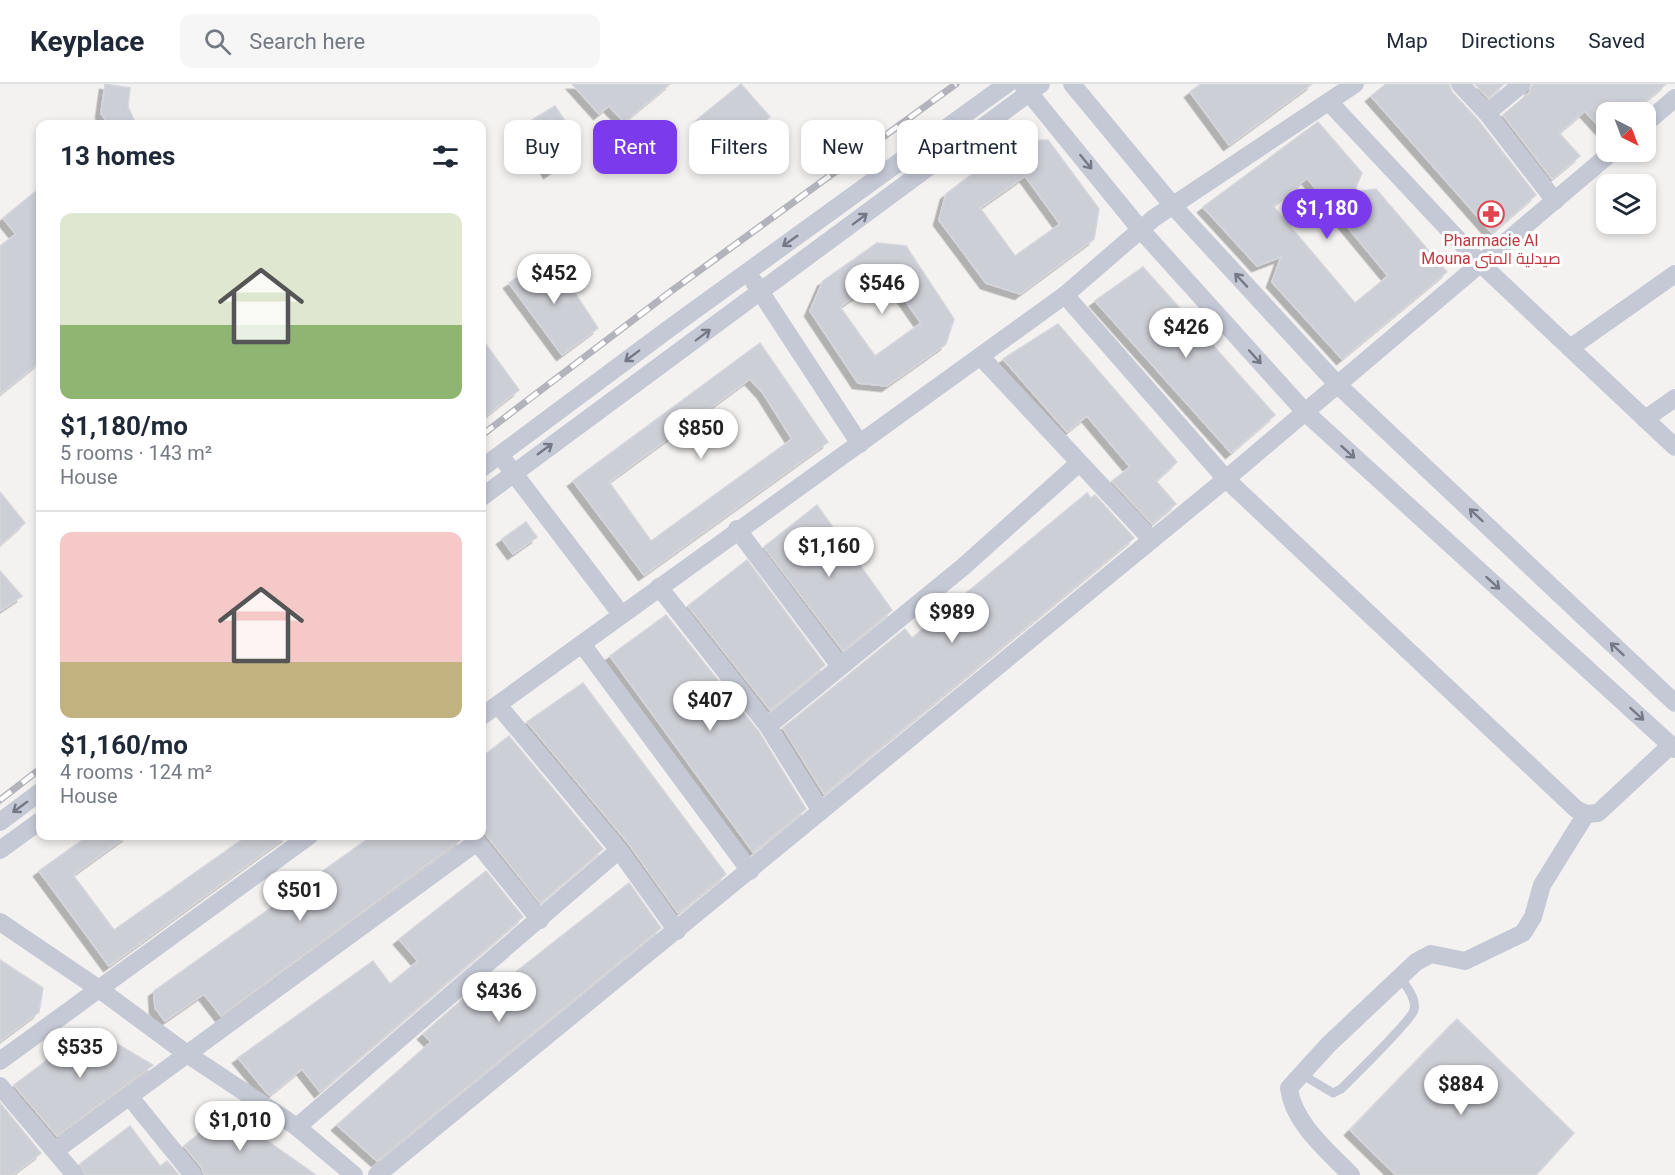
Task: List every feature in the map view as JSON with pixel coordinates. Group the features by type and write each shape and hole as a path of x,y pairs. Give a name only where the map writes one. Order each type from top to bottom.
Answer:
{"street":[{"path":"486,465 746,272 1008,84"},
{"path":"1072,84 1174,207 1338,385 1675,703"},
{"path":"486,713 1065,295 1140,229 1355,84"},
{"path":"1460,84 1487,113 1555,201"},
{"path":"1487,113 1522,84"},
{"path":"486,494 761,292 1031,87 1140,229 1305,412 1673,747 1598,813 1586,814 1576,809 1226,479 1065,295"},
{"path":"1656,114 1675,98"},
{"path":"1330,103 1481,264 1675,447"},
{"path":"377,1175 1226,479 1600,162"},
{"path":"746,272 860,444"},
{"path":"1570,348 1675,274"},
{"path":"981,357 1152,540"},
{"path":"1646,419 1675,398"},
{"path":"500,454 621,614"},
{"path":"768,726 963,567 1080,463"},
{"path":"737,530 840,666"},
{"path":"659,587 768,726 821,812"},
{"path":"582,644 750,871"},
{"path":"498,705 619,850 677,931"},
{"path":"0,822 36,795"},
{"path":"1351,1175 1314,1138 1295,1106 1289,1088 1400,977 1426,956 1465,961 1523,933 1533,917 1542,885 1586,814"},
{"path":"0,850 36,824"},
{"path":"0,1061 304,840"},
{"path":"56,1150 474,840"},
{"path":"476,840 540,920"},
{"path":"297,1127 619,850"},
{"path":"0,922 99,989 187,1054 297,1127 354,1175"},
{"path":"0,1086 75,1175"},
{"path":"129,1096 193,1175"}],"lane":[{"path":"1301,1074 1326,1092 1333,1094 1341,1089 1406,1024 1414,1010 1413,998 1400,977"}],"building":[{"path":"105,84 130,88 128,107 134,120 105,120 101,113"},
{"path":"572,84 670,84 626,120 622,120 609,106 599,114"},
{"path":"741,84 770,117 766,120 701,120 699,118"},
{"path":"1201,84 1312,84 1229,145 1190,92"},
{"path":"1386,84 1449,84 1452,92 1478,120 1536,195 1492,233 1371,96"},
{"path":"1475,84 1504,84 1488,98"},
{"path":"1533,84 1666,84 1644,102 1596,102 1596,123 1585,111 1559,133 1580,156 1552,179 1503,115 1529,93"},
{"path":"555,106 564,120 532,120"},
{"path":"1318,122 1362,173 1354,192 1376,189 1447,272 1342,359 1272,282 1281,257 1257,266 1203,207","holes":["1307,178 1388,276 1355,303 1273,206"]},
{"path":"1038,140 1048,140 1099,209 1094,239 1020,294 986,283 939,220 946,194 972,174 1038,174","holes":["1025,176 1060,224 1015,256 980,208"]},
{"path":"36,191 36,365 0,394 0,246 16,234 3,218"},
{"path":"877,243 906,246 954,319 946,344 887,386 858,383 810,311 823,281","holes":["887,274 921,323 875,356 840,307"]},
{"path":"550,255 598,328 562,355 509,283"},
{"path":"1143,267 1275,415 1231,453 1095,301"},
{"path":"1058,324 1177,462 1156,481 1176,504 1152,524 1112,481 1130,467 1087,416 1067,432 1003,359"},
{"path":"760,343 828,442 644,575 573,481","holes":["750,379 763,393 792,439 651,541 609,482"]},
{"path":"486,345 519,390 486,416"},
{"path":"0,492 25,523 0,545"},
{"path":"1087,493 1091,498 1095,495 1134,538 824,794 783,728 905,629 912,638"},
{"path":"817,505 892,610 843,651 764,547"},
{"path":"526,522 537,537 513,554 502,539"},
{"path":"747,560 825,665 770,710 688,606"},
{"path":"0,571 22,596 0,611"},
{"path":"666,615 759,732 806,809 753,852 610,656"},
{"path":"583,683 726,874 678,913 628,843 527,722"},
{"path":"509,736 603,849 540,903 486,835 486,754"},
{"path":"82,840 121,840 73,875 114,930 241,840 282,840 109,966 39,871"},
{"path":"366,840 461,840 221,1016 204,994 165,1021 155,1008 154,991"},
{"path":"486,871 523,917 320,1092 302,1069 270,1095 267,1093 238,1058 373,961 390,984 418,961 399,939"},
{"path":"629,883 661,928 377,1161 337,1125 431,1042 423,1034 463,999 470,1008"},
{"path":"0,960 43,988 39,1012 0,1041"},
{"path":"1457,1019 1574,1133 1536,1175 1396,1175 1350,1130"},
{"path":"90,1028 153,1065 57,1136 14,1085"},
{"path":"0,1103 41,1153 12,1175 0,1175"},
{"path":"226,1112 316,1175 204,1175 202,1168 184,1146"},
{"path":"130,1126 160,1166 167,1161 179,1175 86,1175 80,1164"}],"railway":[{"path":"486,432 670,292 956,84"},
{"path":"0,800 36,772"}],"place":[{"name":"Pharmacie Al Mouna صيدلية المنى","path":"1491,214"}]}
